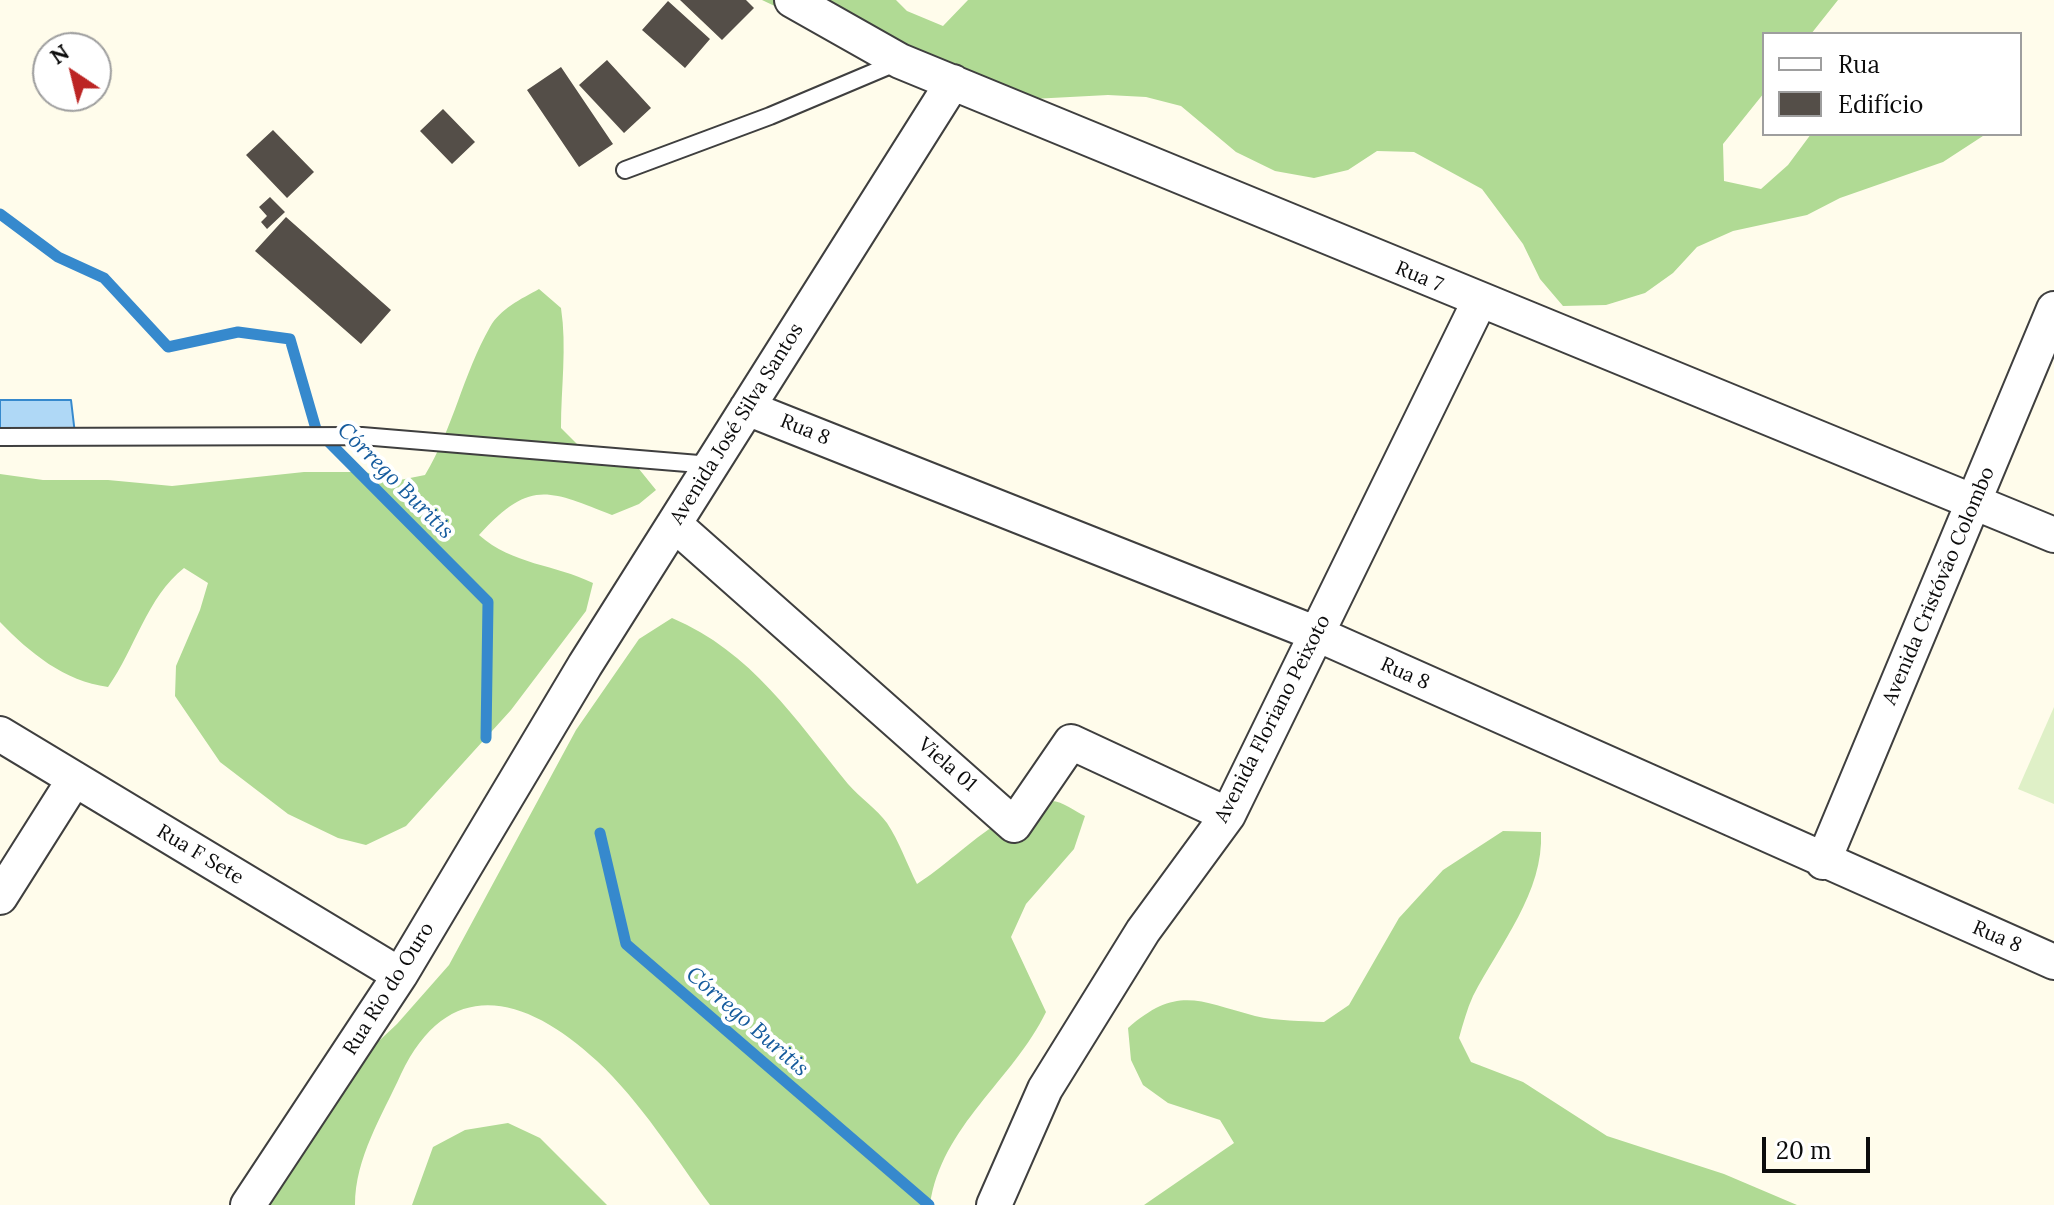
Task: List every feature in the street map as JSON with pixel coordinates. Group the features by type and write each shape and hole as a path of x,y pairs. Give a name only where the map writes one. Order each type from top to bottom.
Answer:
{"street":[{"name":"Rua 7","path":"792,0 900,61 1479,302 2054,535"},
{"name":"Avenida José Silva Santos","path":"523,769 953,82"},
{"name":"Avenida Floriano Peixoto","path":"994,1205 1045,1089 1143,931 1228,815 1479,302"},
{"name":"Avenida Cristóvão Colombo","path":"1823,862 2054,309"},
{"name":"Rua 8","path":"747,408 1317,634 1823,862 2054,962"},
{"name":"Viela 01","path":"674,524 1014,825 1071,742 1228,815"},
{"name":"Rua F Sete","path":"0,734 400,975"},
{"name":"Rua Rio do Ouro","path":"248,1205 400,975 523,769"},
{"path":"0,897 74,780"}],"lane":[{"path":"625,170 770,116 900,61"},
{"path":"0,437 362,436 711,465"}],"green space":[{"path":"762,0 896,0 907,11 943,26 968,0 1838,0 1813,32 1762,32 1762,95 1723,144 1724,181 1761,189 1788,165 1810,136 1983,136 1943,162 1840,198 1807,215 1733,231 1697,247 1673,273 1645,293 1606,305 1563,306 1540,279 1523,244 1482,189 1414,152 1377,151 1348,170 1314,178 1275,171 1236,152 1181,106 1146,97 1108,95 1032,99 996,89 964,68 917,50 842,38"},
{"path":"539,289 561,308 564,353 561,428 582,449 639,469 656,490 639,504 612,515 555,496 527,497 512,505 479,535 520,558 593,583 586,611 511,710 406,826 366,845 338,838 288,814 220,762 175,696 176,666 208,583 184,568 160,593 108,687 62,672 23,644 0,622 0,474 43,480 108,480 172,486 304,472 365,472 395,481 425,475 490,327 505,310"},
{"path":"672,618 726,649 770,689 848,784 887,823 917,884 1001,821 1036,803 1056,801 1085,816 1074,849 1026,904 1011,937 1046,1012 1016,1060 980,1104 948,1151 930,1205 710,1205 643,1112 597,1061 544,1021 517,1010 491,1005 466,1008 442,1020 420,1042 371,1138 360,1171 355,1205 263,1205 317,1099 397,1024 449,965 576,730 639,639"},
{"path":"2054,707 2054,804 2018,789"},
{"path":"1503,831 1541,832 1540,854 1528,897 1467,1011 1459,1038 1471,1062 1523,1082 1607,1136 1724,1174 1797,1205 1144,1205 1234,1143 1220,1120 1168,1103 1143,1085 1131,1060 1128,1028 1161,1006 1189,1000 1263,1018 1324,1022 1349,1005 1399,918 1443,870"},
{"path":"508,1123 540,1138 607,1205 412,1205 433,1147 465,1130"}],"water":[{"path":"0,400 71,400 75,434 0,432"}],"building":[{"path":"680,0 746,0 754,8 722,40"},
{"path":"668,1 710,39 685,68 642,30"},
{"path":"607,60 651,108 624,133 579,85"},
{"path":"561,67 613,144 579,167 527,90"},
{"path":"443,109 475,142 452,164 420,131"},
{"path":"273,130 314,172 287,198 246,155"},
{"path":"270,197 285,212 267,229 261,222 267,216 259,207"},
{"path":"286,217 391,310 361,344 255,251"}],"waterway":[{"name":"Córrego Buritis","path":"0,214 58,257 104,278 168,347 238,332 290,339 316,429 488,602 486,738"},
{"name":"Córrego Buritis","path":"600,833 626,944 929,1205"}]}
